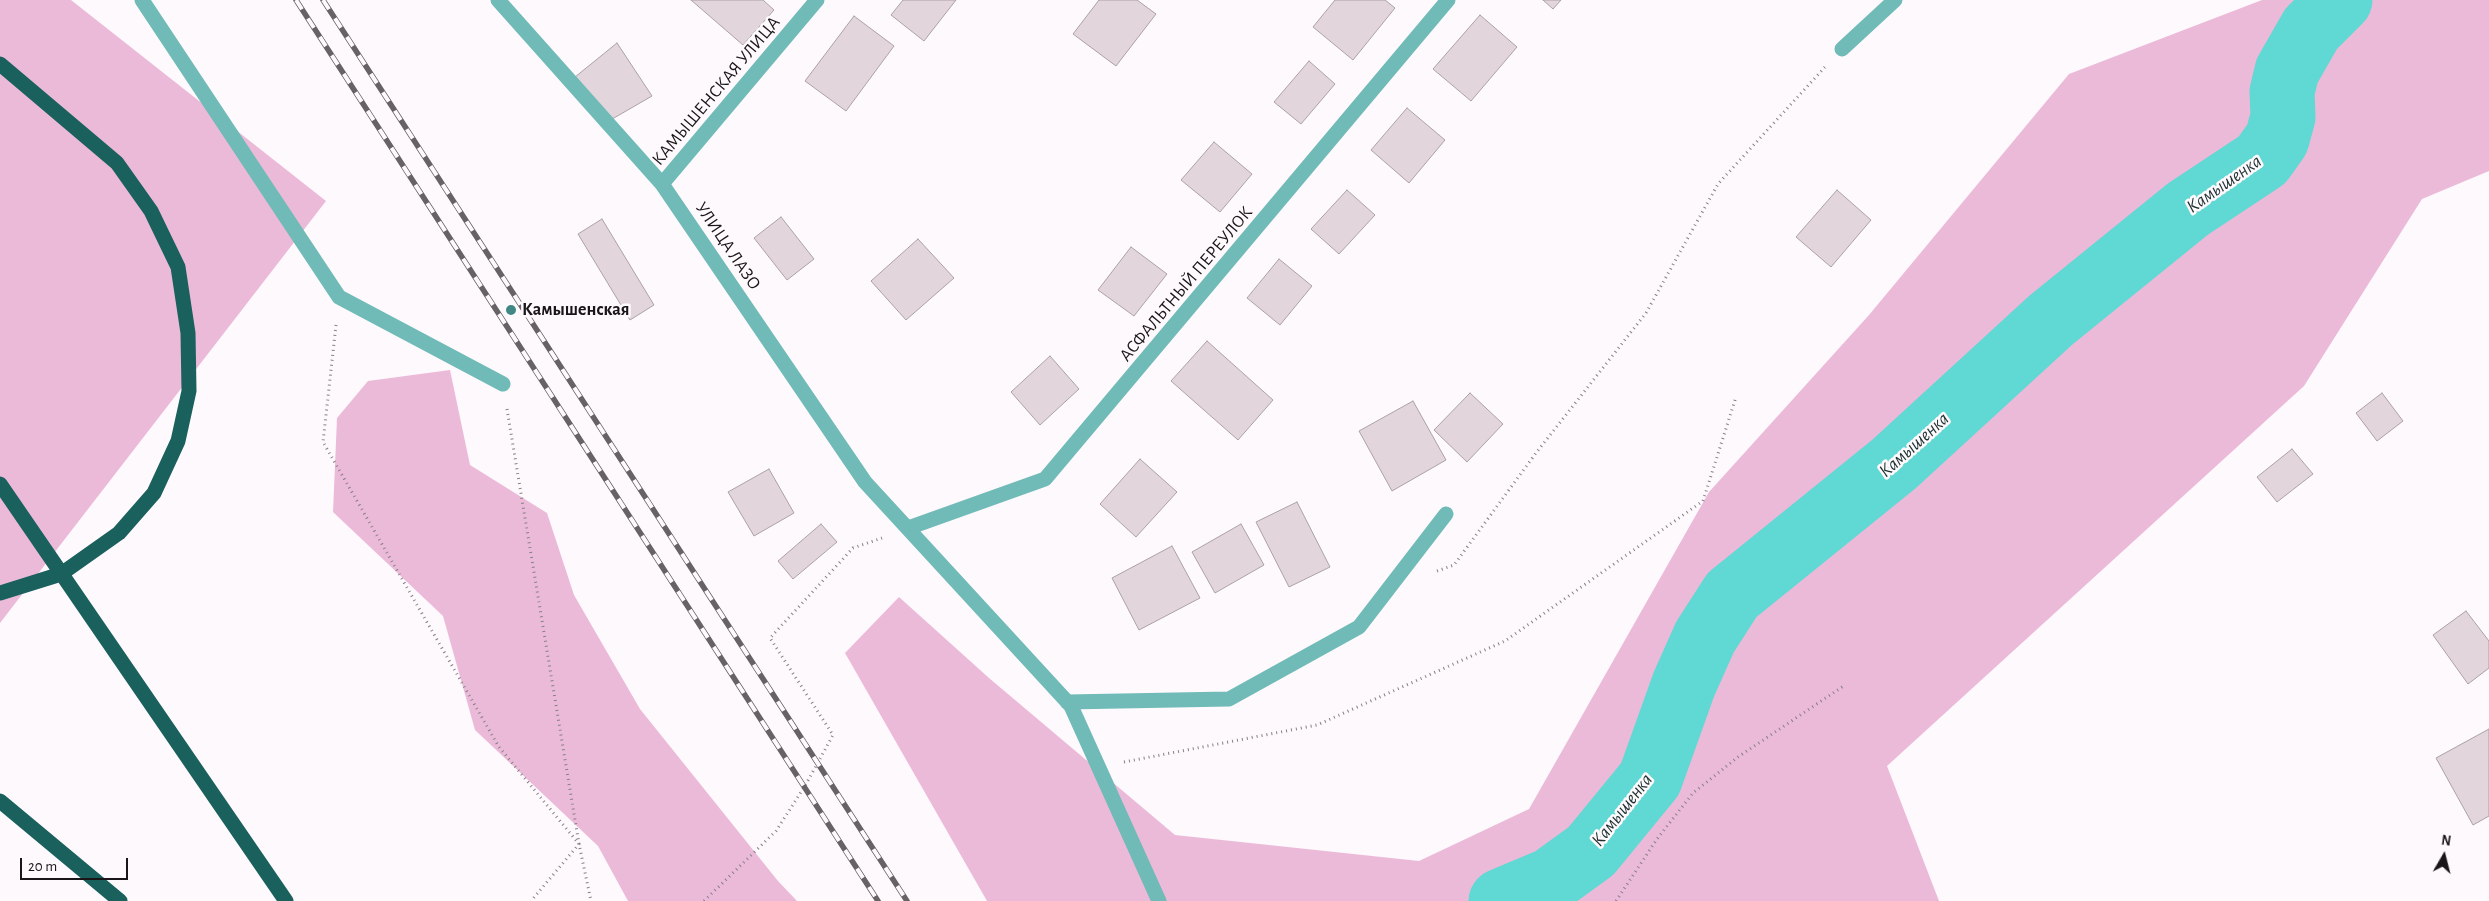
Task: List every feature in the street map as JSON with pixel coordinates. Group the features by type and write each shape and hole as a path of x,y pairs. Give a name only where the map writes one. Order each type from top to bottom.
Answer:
{"highway":[{"path":"0,64 117,163 151,211 178,267 188,333 189,391 178,442 154,493 120,533 61,574 0,593"},
{"path":"0,484 286,901"},
{"path":"0,801 120,901"}],"street":[{"path":"142,0 339,297 502,384"},
{"name":"УЛИЦА ЛАЗО","path":"498,0 662,184 865,482 1067,702 1160,901"},
{"name":"КАМЫШЕНСКАЯ УЛИЦА","path":"662,184 817,0"},
{"name":"АСФАЛЬТНЫЙ ПЕРЕУЛОК","path":"908,528 1046,480 1448,0"},
{"path":"1842,49 1894,0"},
{"path":"1067,702 1229,699 1359,627 1446,514"}],"path":[{"path":"1436,572 1454,566 1536,453 1646,313 1718,184 1842,49"},
{"path":"339,297 323,442 499,747 579,844"},
{"path":"502,384 579,844 591,901"},
{"path":"1098,766 1317,725 1505,641 1703,502 1736,397"},
{"path":"704,901 776,831 805,786 833,735 770,638 853,548 908,528"},
{"path":"1616,901 1657,839 1692,793 1738,757 1845,685"},
{"path":"531,901 579,844"}],"shaded area":[{"path":"0,0 71,0 326,201 0,623"},
{"path":"2262,0 2489,0 2489,171 2422,199 2304,386 1887,766 1939,901 987,901 845,653 899,597 989,678 1175,835 1419,861 1529,809 1709,492 1869,315 2069,74"},
{"path":"450,370 470,465 547,513 574,595 640,709 778,881 797,901 628,901 598,846 475,730 443,616 333,512 337,418 368,381"}],"building":[{"path":"691,0 763,0 774,10 743,45"},
{"path":"903,0 956,0 924,41 891,15"},
{"path":"1099,0 1137,0 1156,14 1116,66 1073,34"},
{"path":"1335,0 1385,0 1395,8 1353,60 1313,27"},
{"path":"1543,0 1561,0 1553,9"},
{"path":"1480,15 1517,47 1471,101 1433,69"},
{"path":"854,16 894,46 846,111 805,81"},
{"path":"617,43 652,96 607,122 575,77"},
{"path":"1309,61 1335,84 1301,124 1274,102"},
{"path":"1407,108 1445,140 1409,183 1371,150"},
{"path":"1214,142 1252,174 1220,212 1181,180"},
{"path":"1347,190 1375,215 1339,254 1311,229"},
{"path":"1837,190 1871,220 1831,267 1796,237"},
{"path":"781,217 814,259 787,280 754,238"},
{"path":"602,219 654,305 630,320 578,234"},
{"path":"918,239 954,278 906,320 871,281"},
{"path":"1131,247 1167,274 1134,316 1098,290"},
{"path":"1279,259 1312,286 1280,325 1247,298"},
{"path":"1207,341 1273,400 1238,440 1171,381"},
{"path":"1050,356 1079,389 1040,425 1011,392"},
{"path":"1470,393 1503,424 1467,462 1434,430"},
{"path":"2382,393 2403,421 2377,441 2356,413"},
{"path":"1413,401 1446,460 1392,491 1359,431"},
{"path":"2292,449 2313,474 2277,502 2257,477"},
{"path":"1140,459 1177,492 1136,537 1100,504"},
{"path":"769,469 794,513 754,536 728,492"},
{"path":"1297,502 1330,567 1289,587 1256,522"},
{"path":"821,524 837,542 793,579 778,561"},
{"path":"1241,524 1264,565 1215,593 1192,552"},
{"path":"1172,546 1200,598 1139,630 1112,578"},
{"path":"2466,611 2489,641 2489,668 2468,684 2433,635"},
{"path":"2489,729 2489,816 2473,825 2436,758"}],"waterway":[{"name":"Камышенка","path":"1501,901 1551,880 1591,851 1650,779 1684,684 1705,637 1732,595 1894,464 2051,320 2188,209 2262,160 2277,139 2283,117 2282,92 2287,71 2311,29 2340,0"}],"railway":[{"path":"296,0 878,901"},
{"path":"323,0 907,901"}],"place":[{"name":"Камышенская","path":"511,310"}]}
